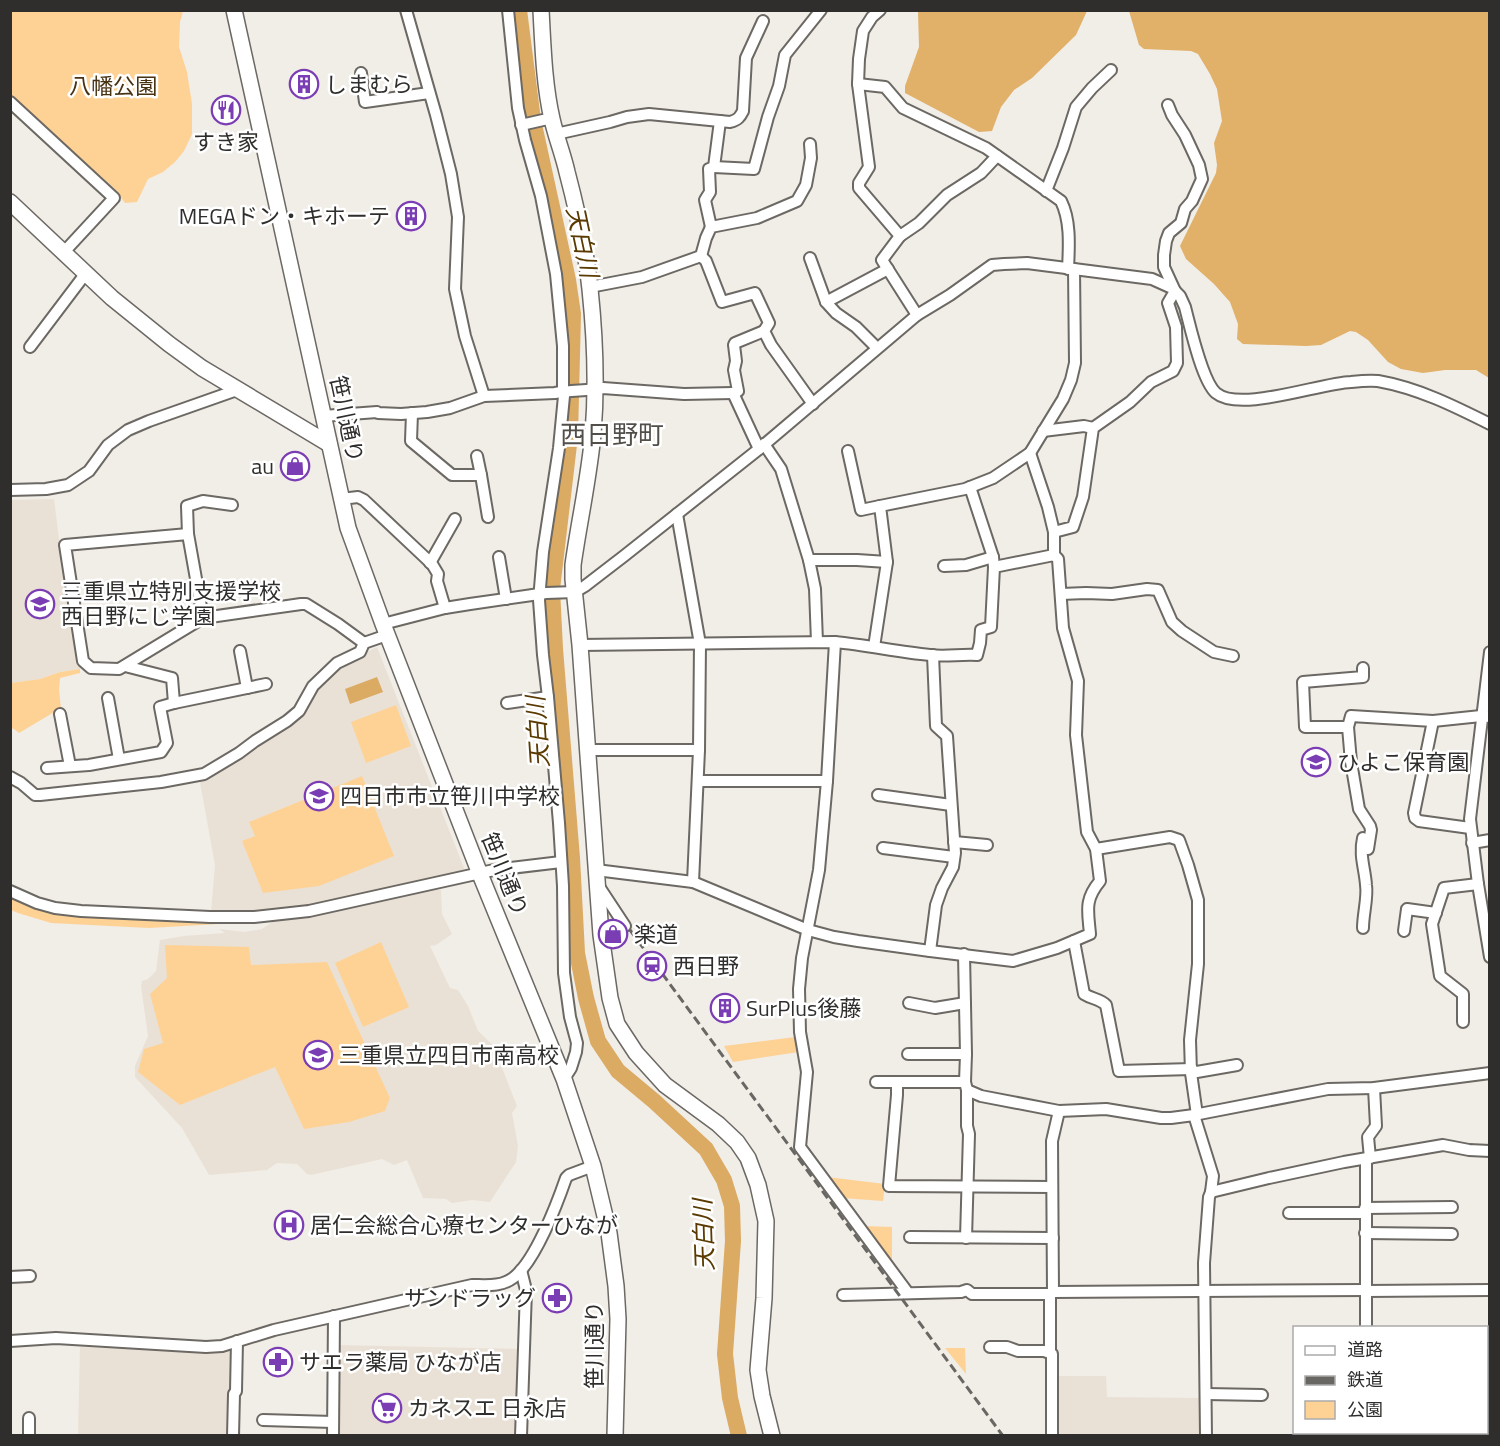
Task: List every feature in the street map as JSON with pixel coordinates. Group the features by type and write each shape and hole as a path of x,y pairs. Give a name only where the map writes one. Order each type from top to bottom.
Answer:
{"street":[{"name":"笹川通り","path":"234,10 348,528 359,562 480,874 564,1079 593,1166 609,1233 616,1286 618,1319 615,1436"},
{"path":"406,10 451,174 458,217 455,289 465,336 484,396"},
{"path":"508,10 518,108 541,196 556,274 563,346 564,396 559,448 548,515 543,594 543,656 561,862 564,973 570,1017 577,1043 571,1068 564,1079"},
{"path":"541,10 550,118 577,209 590,287 594,332 593,435 573,565 601,935 608,988 617,1024 636,1053 665,1085 718,1124 737,1142 748,1158 758,1185 766,1221 764,1298 758,1370 772,1436"},
{"path":"701,256 711,227 705,200 710,192 709,169 714,167 754,170 779,86 785,55 821,10"},
{"path":"880,10 872,17 863,32 859,59 858,84 869,167 859,183 859,188 900,236"},
{"path":"556,134 649,114 736,121 743,111 746,58 764,21"},
{"path":"1046,191 1076,107 1111,70"},
{"path":"362,73 365,102 429,93"},
{"path":"848,451 861,510 970,488 993,478 1030,453 1063,399 1075,363 1071,269 1065,210 1061,201 986,148 903,108 885,87 858,84"},
{"path":"10,102 114,198 64,252"},
{"path":"1168,105 1185,135 1202,179 1192,201 1185,209 1181,223 1169,233 1166,241 1164,267 1175,291"},
{"path":"522,124 550,118"},
{"path":"714,167 720,121"},
{"path":"711,227 757,218 797,201 806,185 811,158 810,144"},
{"path":"917,315 882,260 900,236 919,223 947,195 981,173 997,156"},
{"path":"10,202 112,298 169,344 237,390 329,444"},
{"path":"590,287 642,277 701,256"},
{"path":"323,416 377,412 412,413 450,408 484,396 603,388 684,394 738,391 734,370 736,361 734,345 764,332 769,323 755,293 722,302 706,261 701,256"},
{"path":"810,258 826,302 877,348"},
{"path":"10,777 35,795 40,795 150,783 204,774 287,721 299,711 313,686 337,663 360,652 364,644 385,629 445,608 543,594 575,592 624,556 813,404 917,315 992,265 1026,263 1152,279 1172,288 1180,296 1185,307 1207,379 1216,392 1227,398 1245,400 1348,382 1376,381 1440,399 1490,424"},
{"path":"826,302 888,269"},
{"path":"30,347 86,273"},
{"path":"1043,431 1083,426 1093,428 1130,402 1151,382 1173,371 1178,363 1176,327 1168,303 1175,291"},
{"path":"764,332 813,404"},
{"path":"10,490 46,489 68,485 89,471 108,446 128,430 237,390"},
{"path":"733,393 761,446 781,469 809,560 815,589 817,642"},
{"path":"412,413 411,441 452,475 481,475"},
{"path":"1054,532 1073,527 1083,497 1093,428"},
{"path":"597,877 693,882 808,930 850,940 1013,961 1057,948 1090,934 1089,898 1092,890 1100,881 1096,849 1087,832 1077,745 1078,681 1063,628 1058,559 1054,555 1054,532 1030,453"},
{"path":"477,456 488,517"},
{"path":"580,645 835,642 933,655 977,655 981,630 991,627 993,562 970,488"},
{"path":"341,499 358,497 364,500 430,563 438,574 437,582 445,608"},
{"path":"203,618 188,534 187,506 203,501 232,505"},
{"path":"874,647 887,562 879,506"},
{"path":"677,514 700,644 699,750 693,882"},
{"path":"430,563 455,519"},
{"path":"188,534 65,545 83,661 91,668 119,669 203,618 306,604 364,644"},
{"path":"944,566 1054,555"},
{"path":"499,557 506,599"},
{"path":"809,560 887,562"},
{"path":"1061,594 1112,594 1147,589 1158,590 1172,622 1182,631 1214,652 1233,656"},
{"path":"835,642 819,870 802,958 799,989 800,1032 807,1072 800,1147 908,1293"},
{"path":"240,651 247,688"},
{"path":"1490,652 1485,717 1472,792 1470,828 1490,957"},
{"path":"930,951 936,905 953,867 954,857 954,822 947,735 936,726 933,655"},
{"path":"125,666 172,678 174,703"},
{"path":"1348,727 1305,727 1303,682 1363,677 1363,668"},
{"path":"47,768 89,765 160,752 167,743 160,707 266,684"},
{"path":"507,703 548,697"},
{"path":"108,698 119,759"},
{"path":"60,714 69,766"},
{"path":"1368,849 1371,830 1359,809 1351,762 1348,727 1351,716 1433,721 1485,717"},
{"path":"1433,721 1414,813 1415,818 1419,821 1470,828"},
{"path":"588,750 699,750"},
{"path":"698,781 827,781"},
{"path":"878,795 951,805"},
{"path":"1363,927 1367,887 1361,848 1367,820"},
{"path":"1096,849 1174,833 1188,865 1198,900 1197,964 1191,1040 1192,1071 1196,1115 1213,1176 1204,1249 1206,1436"},
{"path":"1472,843 1490,840"},
{"path":"954,842 987,845"},
{"path":"883,848 954,857"},
{"path":"10,891 37,903 73,910 254,917 309,911 494,870 561,862"},
{"path":"597,877 626,926"},
{"path":"1463,1022 1462,994 1440,976 1432,924 1444,888 1478,884"},
{"path":"1404,931 1407,909 1436,913"},
{"path":"1074,941 1084,994 1102,1000 1106,1005 1119,1071 1192,1071 1237,1065"},
{"path":"964,954 969,1134 966,1238"},
{"path":"909,1004 935,1008 965,1003"},
{"path":"908,1054 966,1054"},
{"path":"876,1082 966,1086 981,1096 1059,1111 1106,1109 1161,1118 1196,1115 1328,1089 1374,1088 1490,1073"},
{"path":"897,1082 890,1186 1052,1187"},
{"path":"1366,1326 1365,1211 1368,1137 1376,1126 1374,1088"},
{"path":"1053,1436 1052,1354 1050,1353 1053,1238 1052,1141 1059,1111"},
{"path":"1211,1192 1269,1178 1443,1145 1469,1150 1490,1150"},
{"path":"10,1341 56,1338 222,1346 274,1330 472,1285 496,1285 512,1279 521,1270 548,1225 566,1178 593,1166"},
{"path":"1289,1214 1452,1207"},
{"path":"1365,1233 1452,1234"},
{"path":"910,1237 1053,1238"},
{"path":"521,1270 526,1290 522,1436"},
{"path":"10,1277 30,1276"},
{"path":"843,1295 967,1290 972,1294 1490,1290"},
{"path":"333,1436 334,1316"},
{"path":"233,1436 237,1341"},
{"path":"990,1347 1050,1353"},
{"path":"1206,1394 1262,1395"},
{"path":"29,1436 30,1418"},
{"path":"262,1420 333,1422"}],"shaded area":[{"path":"918,10 1087,11 1076,35 1032,78 1014,90 1001,107 992,131 979,132 905,93 905,86 919,47"},
{"path":"1129,11 1489,11 1489,378 1476,370 1423,373 1401,369 1388,362 1368,340 1350,331 1321,345 1243,344 1237,339 1238,324 1230,302 1186,259 1180,246 1216,173 1214,143 1222,121 1217,89 1198,54 1191,51 1144,49 1139,45"},
{"name":"三重県立特別支援学校 西日野にじ学園","path":"54,499 80,669 60,672 40,679 11,683 10,500"},
{"name":"四日市市立笹川中学校","path":"377,647 466,873 334,903 254,913 211,912 215,865 199,777 286,724 314,690 338,666"},
{"path":"377,677 383,692 350,704 345,689"},
{"name":"三重県立四日市南高校","path":"431,890 441,890 442,914 452,934 436,945 430,946 450,988 458,990 468,1006 478,1031 493,1045 517,1106 512,1113 518,1146 516,1162 490,1202 472,1200 452,1203 446,1199 423,1198 407,1160 394,1165 382,1159 311,1175 297,1164 277,1163 267,1170 209,1175 182,1128 135,1077 135,1066 148,1036 141,986 142,981 148,979 156,971 160,940 225,933 219,929 245,932 262,929 280,917 329,913"},
{"path":"337,1345 518,1349 516,1435 336,1436"},
{"path":"80,1347 201,1352 216,1352 234,1348 230,1435 78,1436"},
{"path":"1053,1376 1106,1376 1107,1397 1200,1398 1200,1435 1055,1435"}],"green space":[{"name":"八幡公園","path":"11,11 183,11 179,47 187,72 192,104 192,134 184,151 175,162 163,172 148,179 137,202 125,203 115,189 11,96"},
{"path":"80,669 80,673 60,678 61,708 19,733 11,728 10,683 40,679 60,672"},
{"path":"396,705 411,746 366,763 351,722"},
{"path":"362,776 394,856 319,886 263,893 242,841 255,836 249,822"},
{"path":"10,896 19,900 140,916 144,920 254,922 149,928 51,923 11,910"},
{"path":"381,942 409,1007 363,1027 335,963"},
{"path":"165,945 249,947 251,965 327,962 390,1098 385,1111 349,1122 304,1129 275,1067 180,1105 138,1072 144,1049 163,1043 150,994 167,978"},
{"path":"795,1037 799,1052 733,1062 724,1046"},
{"path":"827,1177 885,1184 883,1201 842,1198"},
{"path":"863,1226 892,1227 892,1264"},
{"path":"945,1348 965,1348 966,1374"}],"waterway":[{"name":"天白川","path":"519,10 533,120 568,280 573,314 570,436 552,589 577,953 598,1041 618,1071 706,1149 724,1180 732,1206 733,1241 725,1354 730,1398 739,1436"}],"railway":[{"path":"630,930 1003,1436"}],"place":[{"name":"しまむら","path":"304,84"},
{"name":"すき家","path":"226,110"},
{"name":"MEGAドン・キホーテ","path":"411,216"},
{"name":"au","path":"295,466"},
{"name":"三重県立特別支援学校 西日野にじ学園","path":"40,604"},
{"name":"ひよこ保育園","path":"1316,762"},
{"name":"四日市市立笹川中学校","path":"319,796"},
{"name":"楽道","path":"613,934"},
{"name":"西日野","path":"652,966"},
{"name":"SurPlus後藤","path":"725,1008"},
{"name":"三重県立四日市南高校","path":"318,1055"},
{"name":"居仁会総合心療センターひなが","path":"289,1225"},
{"name":"サンドラッグ","path":"557,1298"},
{"name":"サエラ薬局 ひなが店","path":"278,1362"},
{"name":"カネスエ 日永店","path":"387,1408"}],"district":[{"name":"西日野町","path":"612,435"}]}
